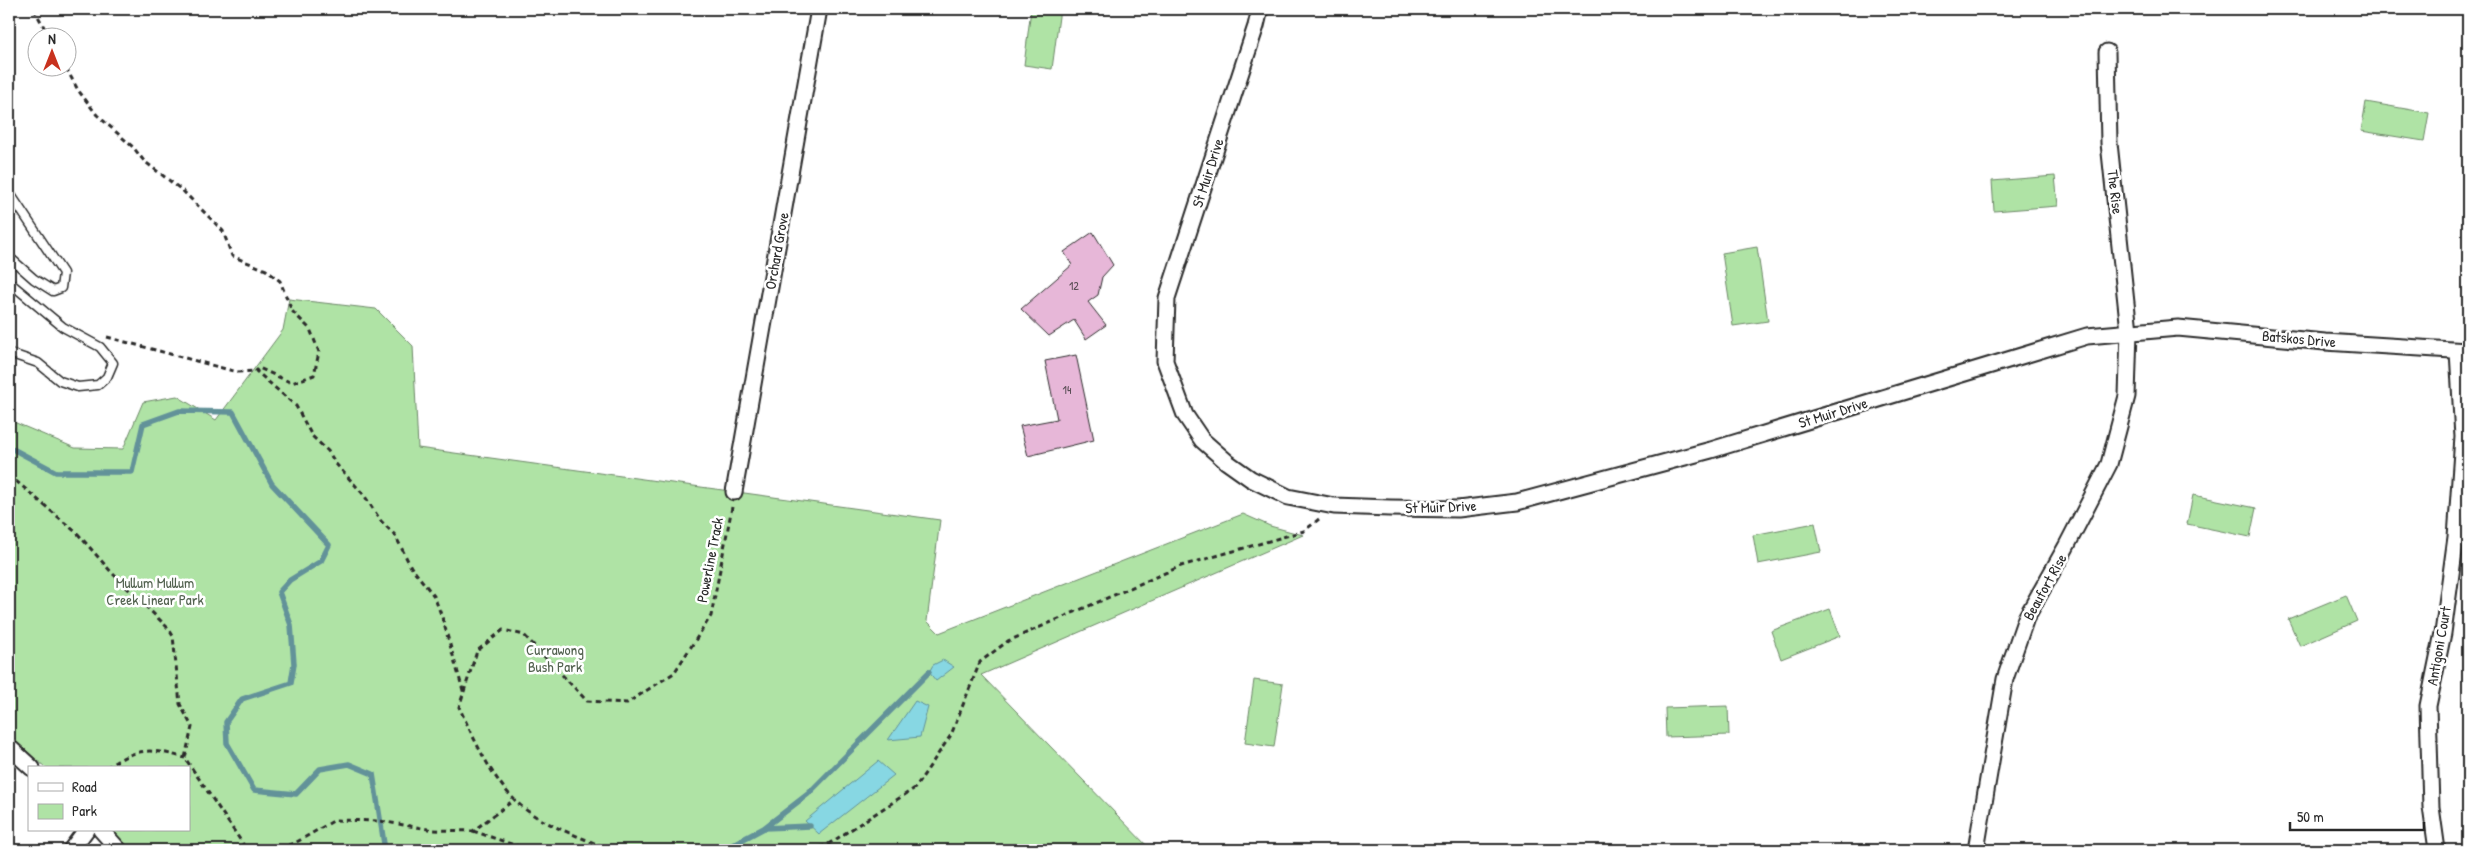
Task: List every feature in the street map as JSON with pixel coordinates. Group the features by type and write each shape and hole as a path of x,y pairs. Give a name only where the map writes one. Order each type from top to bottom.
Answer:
{"street":[{"name":"Orchard Grove","path":"734,492 819,9"},
{"name":"St Muir Drive","path":"1260,9 1167,298 1165,362 1186,415 1202,440 1226,462 1250,479 1288,497 1334,506 1458,509 1517,502 1711,450 2087,336 2130,331"},
{"name":"The Rise","path":"2107,52 2109,143 2130,331"},
{"name":"Batskos Drive","path":"2130,331 2178,328 2463,351"},
{"name":"Beaufort Rise","path":"1976,850 2006,679 2026,618 2066,547 2109,464 2127,396 2130,331"},
{"name":"Antigoni Court","path":"2437,850 2430,807 2428,706 2443,633 2456,537 2463,437 2463,351"},
{"path":"9,747 30,766"},
{"path":"70,850 84,832"},
{"path":"103,832 119,850"}],"lane":[{"path":"9,192 63,273 61,288 53,291 34,279 9,256"},
{"path":"9,282 62,327 100,347 113,363 107,377 98,385 78,387 60,381 38,363 9,353"}],"path":[{"path":"34,9 44,28"},
{"path":"71,78 97,115 133,147 144,161 183,191 223,231 232,256 266,270 280,281 292,311 310,329 319,352 314,374 292,383 259,368 256,371 237,372 106,336 100,347"},
{"path":"256,371 296,406 312,436 328,451 336,464 364,495 381,521 394,535 412,567 434,596 442,616 464,694"},
{"path":"9,475 78,534 112,574 168,628 173,636 180,704 192,727 185,758"},
{"name":"Powerline Track","path":"611,850 534,815 516,799 487,767 459,707 477,651 503,630 524,635 587,702 627,703 674,673 711,616 734,492"},
{"path":"811,850 827,845 915,788 951,735 980,662 1008,641 1181,566 1304,531 1334,506"},
{"path":"109,766 122,758 149,750 185,758 247,850"},
{"path":"472,831 516,799"},
{"path":"271,850 296,843 335,820 380,820 434,830 472,831 529,850"}],"green space":[{"path":"1031,9 1060,9 1052,69 1024,65"},
{"path":"2366,102 2429,113 2424,141 2361,131"},
{"path":"2055,176 2058,206 1994,211 1992,181"},
{"path":"1757,247 1768,321 1733,326 1722,253"},
{"name":"Currawong Bush Park","path":"289,299 376,309 413,346 418,448 940,520 927,621 939,633 1243,514 1270,526 1303,535 981,675 1151,850 130,850 113,832 190,832 190,766 44,766 9,735 9,420 75,448 123,449 143,402 177,396 216,420 283,330"},
{"path":"2193,495 2256,508 2250,537 2187,524"},
{"path":"1815,523 1821,552 1758,564 1753,535"},
{"path":"2346,595 2357,621 2300,646 2288,619"},
{"path":"1830,609 1840,636 1781,659 1771,631"},
{"path":"1254,680 1283,684 1274,747 1245,743"},
{"path":"1728,706 1729,735 1666,737 1665,708"}],"water":[{"path":"943,660 954,667 936,681 929,672 933,665"},
{"path":"915,701 928,707 920,737 888,740"},
{"path":"878,761 894,775 819,834 805,821"}],"building":[{"path":"1093,232 1113,265 1102,277 1098,295 1088,302 1106,325 1086,339 1074,320 1049,336 1021,309 1072,265 1064,252"},
{"path":"1076,355 1094,440 1028,456 1020,426 1057,419 1045,361"}],"waterway":[{"path":"9,447 56,472 132,472 143,424 179,411 233,412 272,484 329,545 321,561 290,580 279,592 291,625 294,664 291,683 242,699 226,722 227,743 254,790 296,794 320,769 349,764 373,774 385,850"},
{"path":"723,850 764,828 808,794 929,672"},
{"path":"765,828 810,826"}],"park label":[{"name":"Mullum Mullum Creek Linear Park","path":"155,592"}]}
